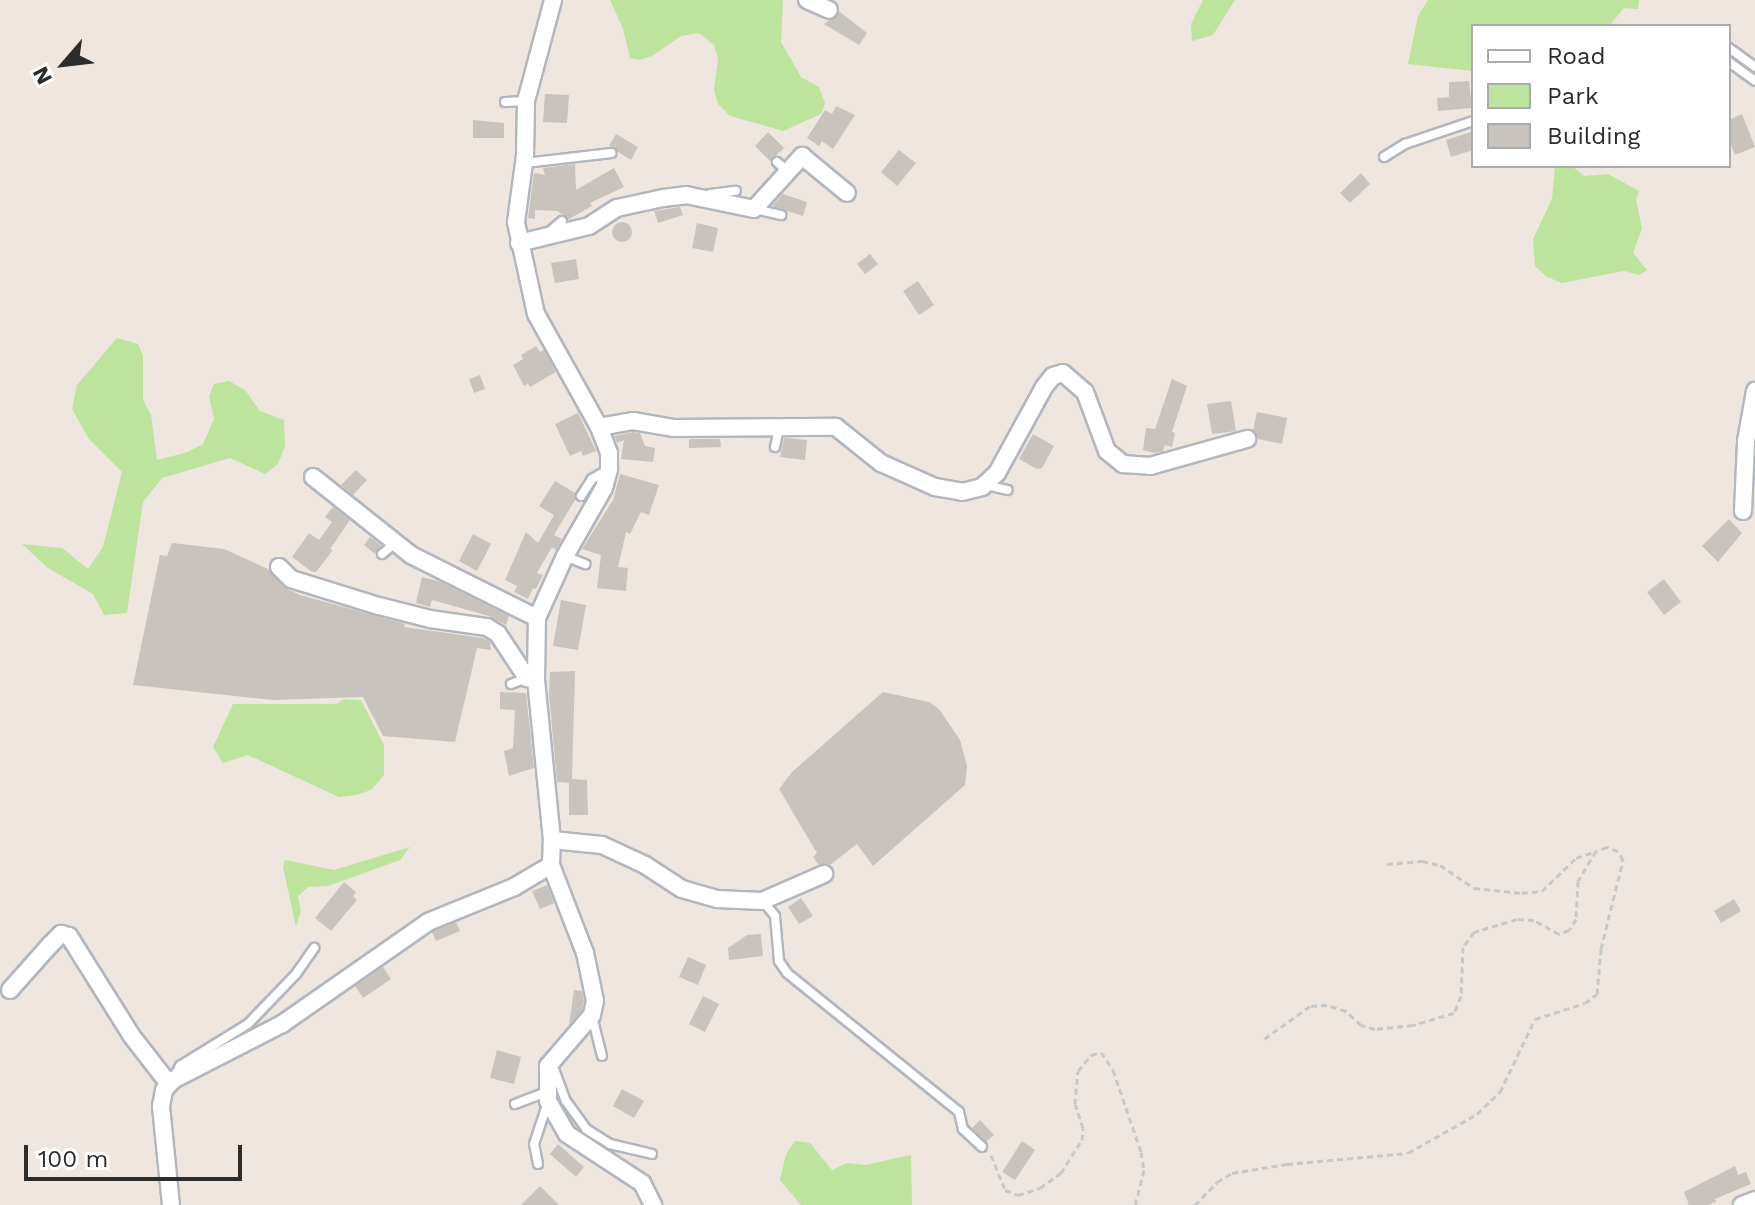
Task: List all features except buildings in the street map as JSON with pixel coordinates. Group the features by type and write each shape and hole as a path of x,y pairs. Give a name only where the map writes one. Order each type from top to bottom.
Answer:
{"street":[{"path":"553,0 526,101 524,163 517,198 519,243 536,314 599,427 609,453 609,469 604,488 565,556 537,618 532,678 552,840 551,865 594,984 592,1015 551,1061 547,1096 567,1134 642,1183 653,1205"},
{"path":"807,0 829,10"},
{"path":"519,243 589,226 617,208 689,201 754,209 782,166 806,150 847,193"},
{"path":"599,427 633,421 674,428 842,429 881,463 950,492 986,485 997,473 1044,387 1058,374 1070,376 1085,392 1107,451 1123,464 1150,466 1247,439"},
{"path":"1743,511 1746,441 1755,391"},
{"path":"313,477 355,518 396,542 411,555 537,618"},
{"path":"279,567 291,579 379,606 430,619 487,627 498,634 532,678"},
{"path":"552,840 602,845 645,865 682,889 717,899 762,901 824,874"},
{"path":"171,1205 161,1106 171,1082 282,1024 428,922 514,887 551,865"},
{"path":"10,990 61,934 69,936 131,1035 171,1082"},
{"path":"1742,1205 1755,1200"}],"lane":[{"path":"1731,49 1755,67"},
{"path":"1731,63 1755,81"},
{"path":"505,102 526,101"},
{"path":"1384,157 1405,144 1471,122"},
{"path":"524,163 611,153"},
{"path":"689,201 736,191"},
{"path":"754,209 781,215"},
{"path":"547,236 562,221"},
{"path":"775,447 779,428"},
{"path":"581,496 592,479 609,469"},
{"path":"986,485 1007,490"},
{"path":"382,554 396,542"},
{"path":"565,556 585,564"},
{"path":"511,684 532,678"},
{"path":"762,901 775,916 779,961 787,973 959,1112 963,1129 982,1147"},
{"path":"171,1082 180,1066 259,1013 296,974 314,948"},
{"path":"592,1015 602,1056"},
{"path":"551,1061 566,1101 586,1129 610,1144 652,1154"},
{"path":"515,1104 547,1096 534,1144 538,1164"}],"path":[{"path":"1195,1205 1217,1182 1232,1173 1287,1164 1408,1153 1491,1102 1500,1092 1535,1019 1585,1003 1597,994 1601,949 1623,860 1618,851 1607,847 1576,858 1542,891 1522,893 1474,888 1440,865 1431,863 1387,864"},
{"path":"1264,1039 1310,1006 1327,1005 1346,1011 1361,1025 1375,1029 1413,1025 1454,1013 1461,996 1463,947 1474,932 1517,919 1534,920 1559,934 1569,930 1576,919 1578,881 1596,851"},
{"path":"982,1147 997,1164 1005,1190 1018,1195 1040,1188 1061,1173 1082,1140 1083,1128 1075,1104 1078,1071 1091,1055 1101,1052 1113,1070 1141,1152 1144,1170 1135,1205"}],"green space":[{"path":"610,0 783,0 781,42 801,77 819,87 825,103 821,114 783,131 730,116 718,104 714,90 718,59 714,45 699,33 681,36 652,56 639,60 630,58 623,29"},
{"path":"1203,0 1235,0 1213,35 1192,41 1191,24"},
{"path":"1428,0 1639,0 1638,9 1624,8 1611,24 1471,24 1471,71 1408,64 1418,16"},
{"path":"1555,168 1574,168 1584,176 1608,174 1639,191 1636,200 1642,228 1633,253 1647,270 1639,275 1624,271 1562,283 1547,277 1535,266 1533,239 1552,199"},
{"path":"117,338 138,344 143,356 143,400 151,415 157,460 185,453 203,444 214,419 209,396 214,384 229,381 245,390 260,411 284,420 285,446 278,464 265,474 230,458 162,478 143,502 127,613 104,615 93,594 48,568 22,544 62,548 88,569 103,547 122,472 89,439 72,409 77,385"},
{"path":"343,699 361,700 384,745 384,775 371,790 339,797 248,755 223,763 213,747 233,704 337,704"},
{"path":"410,847 400,860 328,886 308,887 298,896 301,911 296,927 283,867 285,860 334,870"},
{"path":"795,1141 810,1143 832,1170 847,1163 865,1165 911,1155 912,1205 801,1205 780,1180 786,1154"}]}
